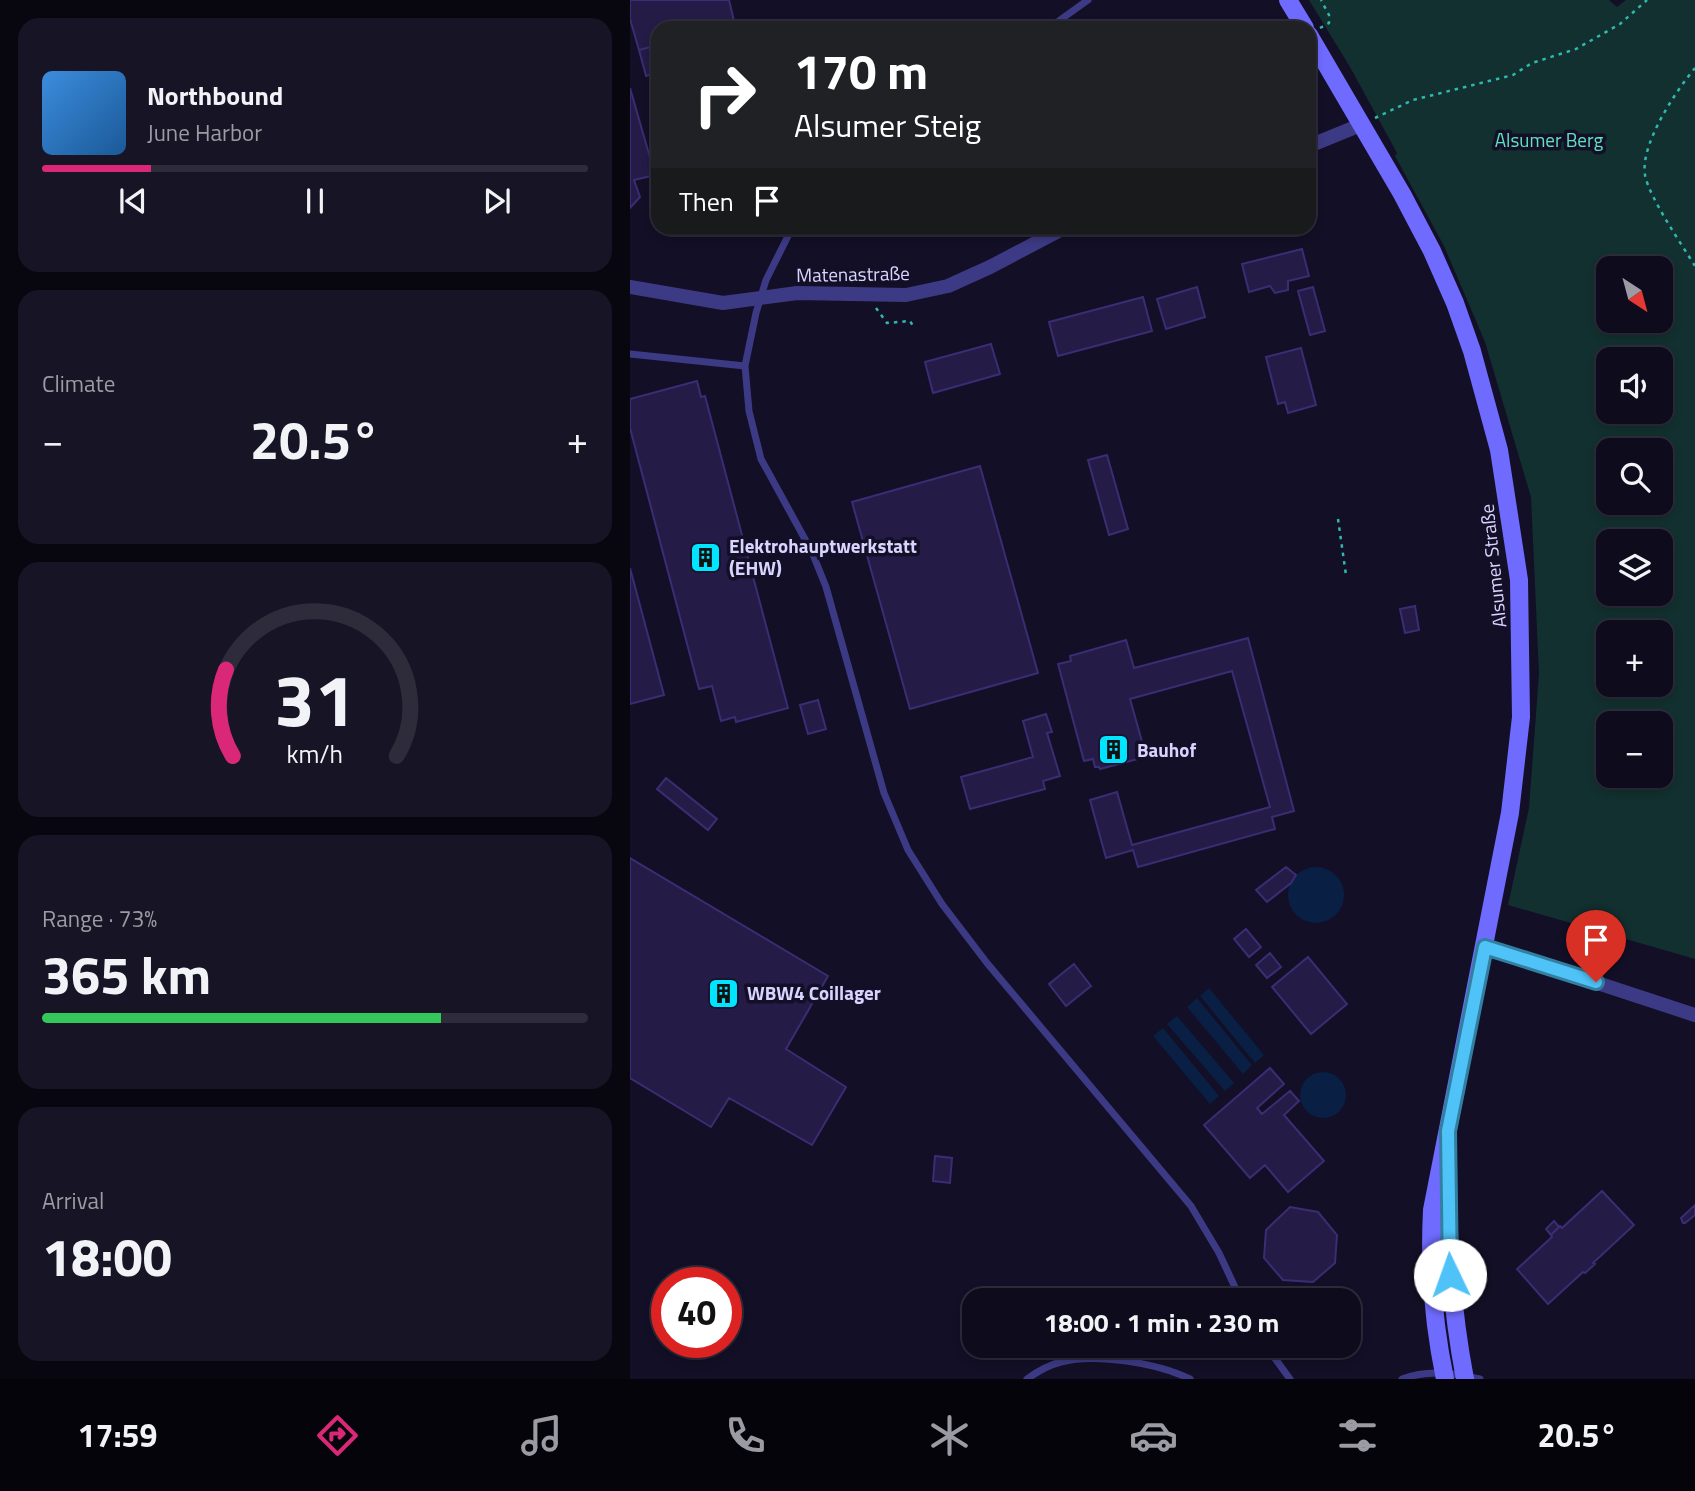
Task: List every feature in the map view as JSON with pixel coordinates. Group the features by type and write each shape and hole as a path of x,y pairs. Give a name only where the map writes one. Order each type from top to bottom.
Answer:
{"street":[{"name":"Alsumer Straße","path":"1288,0 1304,21"},
{"name":"Alsumer Straße","path":"1316,39 1432,251 1455,303 1472,351 1499,450 1519,580 1521,717 1510,813 1432,1210 1432,1294 1436,1335 1445,1379"},
{"path":"1316,143 1363,124"},
{"name":"Matenastraße","path":"630,287 723,303 797,292 906,295 948,286 1051,235"},
{"path":"1485,947 1695,1015"},
{"name":"Alsumer Straße","path":"1448,1131 1448,1254 1454,1325 1465,1379"}],"lane":[{"path":"1059,21 1088,0"},
{"path":"788,235 766,280 745,366 754,438 761,459 812,552 826,587 881,783 908,850 942,904 987,963 1191,1206 1219,1253 1235,1288"},
{"path":"630,354 745,366"},
{"path":"1275,1358 1290,1379"},
{"path":"1027,1379 1039,1370 1060,1362 1081,1359 1133,1363 1190,1379"},
{"path":"1402,1379 1421,1372 1453,1373 1480,1379"}],"path":[{"path":"1316,28 1329,23 1329,15 1321,0"},
{"path":"1363,124 1413,100 1513,75 1532,63 1576,48 1620,24 1647,0"},
{"path":"1695,68 1678,89 1650,139 1645,174 1659,206 1695,266"},
{"path":"865,295 887,323 910,321 913,326"},
{"path":"1338,519 1346,575"}],"green space":[{"name":"Alsumer Berg","path":"1309,0 1609,0 1617,7 1626,0 1695,0 1695,959 1508,905 1529,808 1539,674 1531,497 1485,342 1444,246 1395,156 1397,153 1350,67"}],"water":[{"path":"1311,867 1321,867 1336,875 1342,884 1342,906 1336,915 1321,923 1311,923 1293,911 1288,900 1288,890 1300,872"},
{"path":"1209,988 1264,1055 1255,1063 1200,996"},
{"path":"1197,998 1252,1065 1243,1074 1187,1007"},
{"path":"1177,1016 1234,1083 1225,1091 1167,1024"},
{"path":"1163,1028 1219,1096 1210,1104 1153,1036"},
{"path":"1323,1072 1339,1079 1346,1095 1339,1111 1323,1118 1307,1111 1300,1095 1307,1079"}],"building":[{"path":"630,0 729,0 734,21 651,21 651,47 639,50 630,19"},
{"path":"651,47 651,74 646,76 639,50"},
{"path":"630,88 651,161 651,176 634,180 640,197 630,208"},
{"path":"1302,249 1309,276 1288,281 1288,290 1275,293 1270,286 1249,292 1242,264"},
{"path":"1197,287 1205,317 1166,329 1157,299"},
{"path":"1313,287 1325,331 1310,335 1298,291"},
{"path":"1143,297 1152,331 1058,356 1049,322"},
{"path":"991,344 1000,374 933,393 925,362"},
{"path":"1301,348 1316,405 1288,413 1285,402 1278,404 1266,357"},
{"name":"Elektrohauptwerkstatt (EHW)","path":"697,381 701,397 705,396 788,708 736,722 735,717 721,721 712,686 699,689 630,428 630,399"},
{"path":"1107,455 1128,529 1109,535 1088,460"},
{"path":"980,466 1038,673 910,709 852,502"},
{"path":"630,568 664,695 630,704"},
{"path":"1415,606 1419,630 1405,633 1400,609"},
{"name":"Bauhof","path":"1248,638 1294,811 1272,817 1275,829 1138,867 1133,850 1106,858 1090,800 1117,792 1132,845 1270,807 1232,671 1130,699 1143,745 1145,744 1149,756 1100,769 1095,767 1093,759 1084,761 1058,664 1071,661 1070,656 1126,640 1134,668"},
{"path":"818,700 826,729 808,734 800,705"},
{"path":"1046,714 1052,732 1047,733 1060,776 1043,781 1045,789 970,809 961,777 1033,757 1023,721"},
{"path":"666,778 717,819 708,830 657,789"},
{"name":"WBW4 Coillager","path":"630,858 828,976 786,1049 846,1087 812,1145 729,1098 711,1127 630,1078"},
{"path":"1286,867 1296,875 1291,883 1267,902 1256,890"},
{"path":"1246,929 1261,947 1249,957 1234,939"},
{"path":"1270,953 1281,967 1267,978 1256,965"},
{"path":"1308,957 1347,1004 1311,1034 1272,987"},
{"path":"1074,964 1091,986 1066,1006 1049,984"},
{"path":"1270,1068 1284,1084 1257,1108 1262,1114 1290,1091 1299,1101 1284,1115 1324,1161 1288,1192 1265,1165 1250,1178 1204,1125"},
{"path":"935,1156 952,1158 950,1183 933,1181"},
{"path":"1602,1191 1634,1225 1593,1263 1595,1264 1548,1304 1517,1269 1552,1237 1560,1226 1562,1228"},
{"path":"1695,1205 1695,1215 1683,1223 1681,1218"},
{"path":"1290,1207 1318,1212 1337,1235 1335,1263 1313,1282 1283,1280 1264,1258 1266,1230"},
{"path":"1554,1221 1559,1227 1551,1235 1546,1229"}],"place":[{"name":"Elektrohauptwerkstatt (EHW)","path":"706,557"},
{"name":"Bauhof","path":"1114,750"},
{"name":"WBW4 Coillager","path":"724,993"}],"route":[{"path":"1450,1275 1448,1131 1485,947 1596,982"}]}
